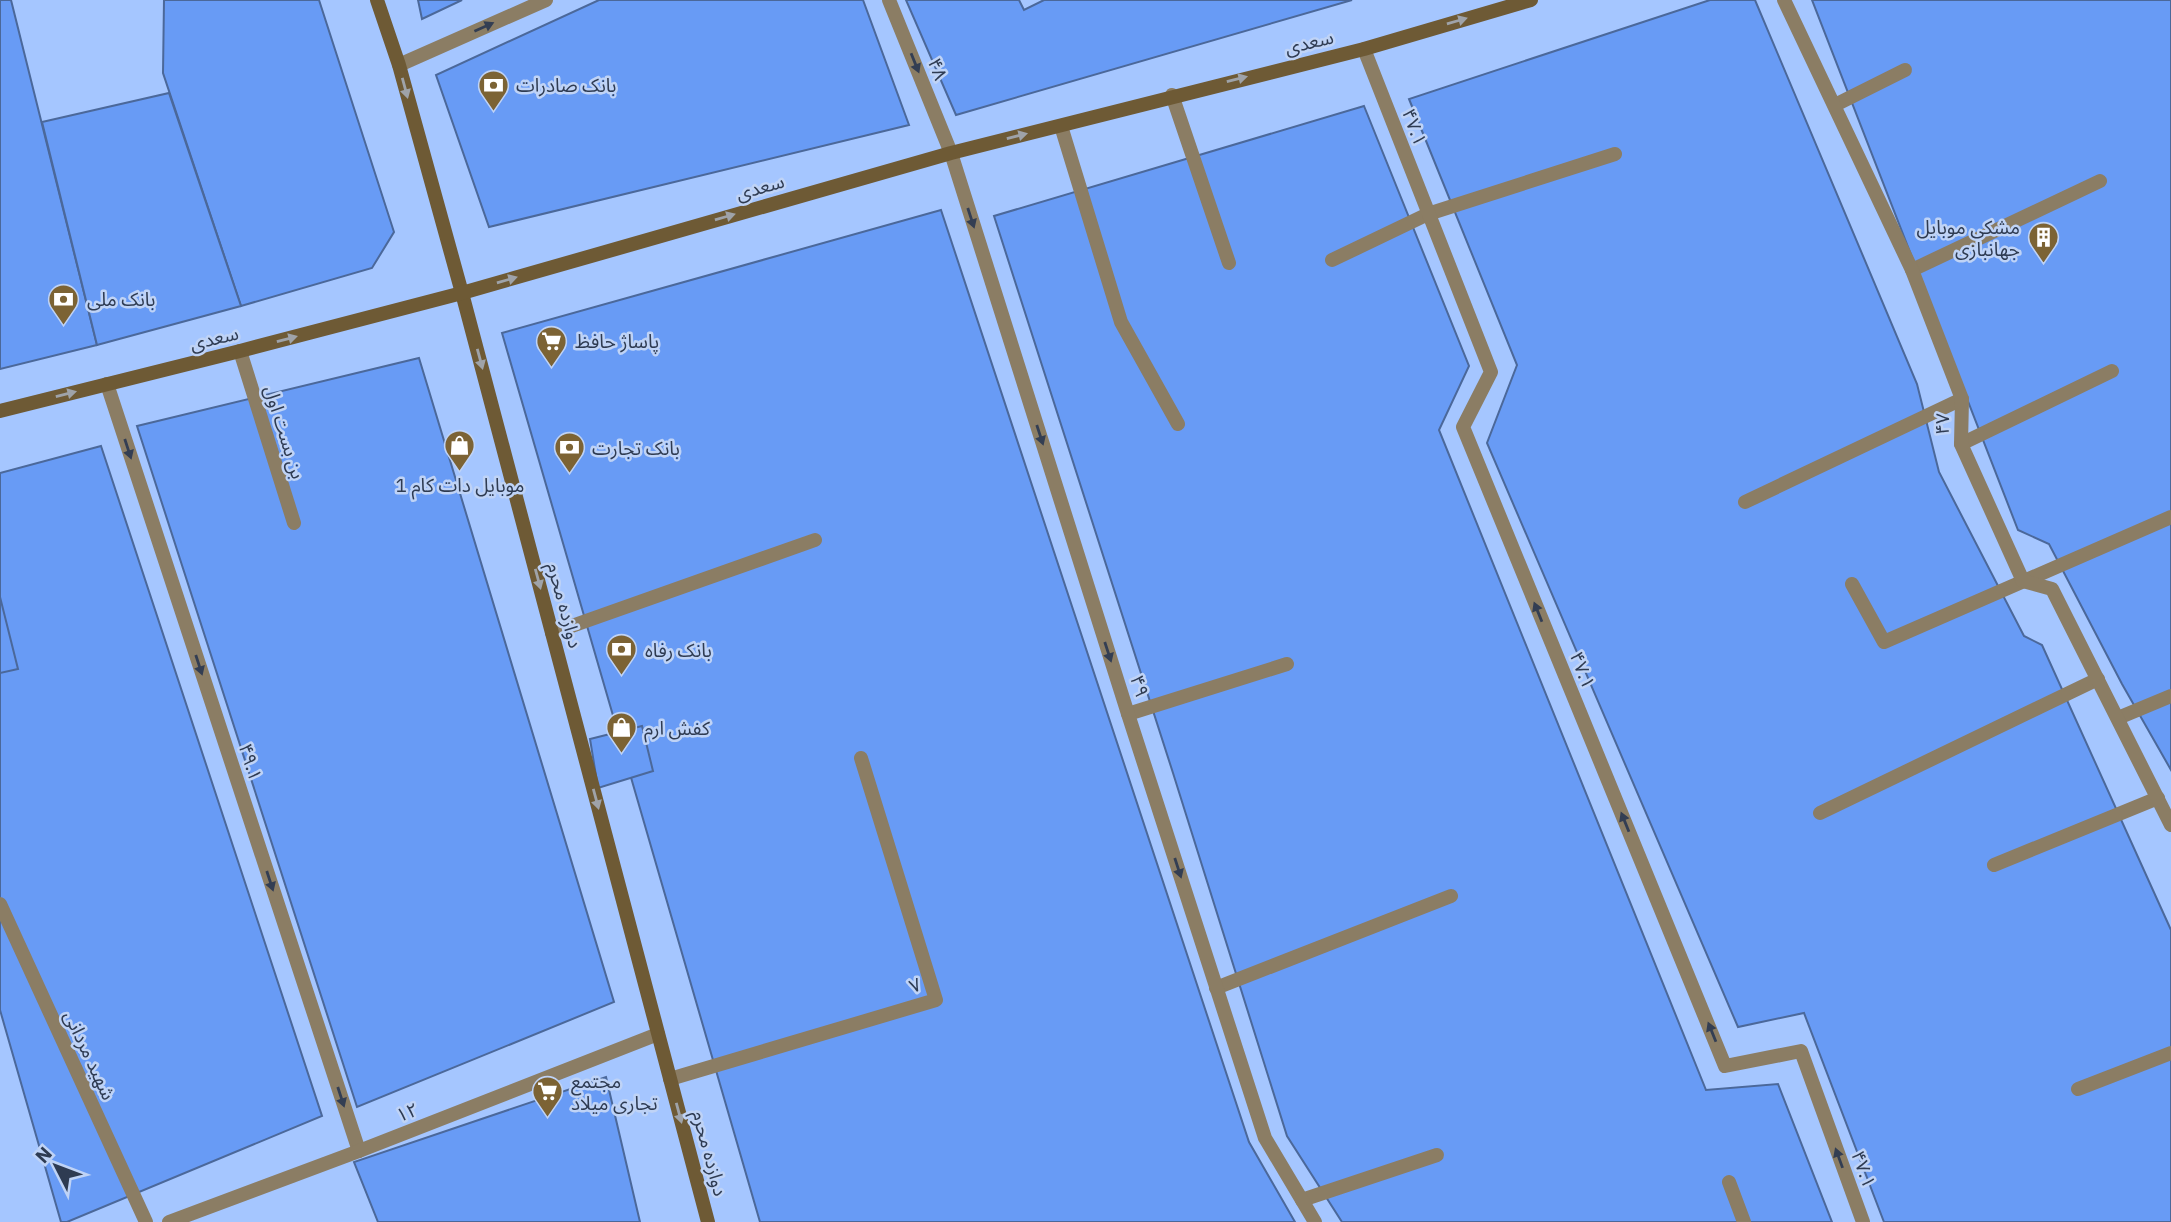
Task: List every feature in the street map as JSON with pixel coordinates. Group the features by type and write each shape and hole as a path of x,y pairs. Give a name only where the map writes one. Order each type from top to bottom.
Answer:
{"main road":[{"name":"دوازده محرم","path":"377,0 399,65 462,293 708,1222"},
{"name":"سعدی","path":"0,411 462,293 951,153 1172,95 1364,49 1531,0"}],"street":[{"path":"399,65 546,0"},
{"name":"۴۸","path":"890,0 951,153"},
{"name":"۴۷","path":"1783,0 1912,270 1962,399 1961,444 2023,581"},
{"name":"۴۷.۱","path":"1364,49 1491,372 1463,427 1726,1066 1801,1051 1863,1222"},
{"path":"1835,105 1905,70"},
{"path":"1172,95 1229,263"},
{"path":"1061,126 1121,322 1178,424"},
{"name":"۴۹","path":"951,153 1265,1138 1315,1222"},
{"path":"1332,260 1428,214 1615,154"},
{"path":"1912,270 2101,181"},
{"name":"بن بست اول","path":"240,351 293,523"},
{"path":"1961,444 2112,371"},
{"name":"۴۹.۱","path":"107,384 359,1151"},
{"path":"1745,502 1962,399"},
{"path":"1852,584 1884,642 2171,517"},
{"path":"552,633 815,540"},
{"path":"2023,581 2052,589 2171,824"},
{"path":"1128,714 1287,664"},
{"path":"1820,813 2098,679"},
{"path":"2118,718 2171,696"},
{"name":"۷","path":"670,1079 936,1000 861,758"},
{"path":"1994,864 2158,798"},
{"path":"1216,988 1451,896"},
{"name":"شهید مردانی","path":"0,904 146,1222"},
{"name":"۱۲","path":"169,1222 658,1034"},
{"path":"2077,1089 2171,1053"},
{"path":"1302,1200 1437,1155"},
{"path":"1729,1182 1744,1222"}],"building":[{"path":"0,0 11,0 97,345 0,369"},
{"path":"164,0 319,0 394,232 372,268 241,306 163,73"},
{"path":"418,0 462,0 422,19"},
{"path":"599,0 863,0 909,125 489,227 436,75"},
{"path":"906,0 1019,0 1024,10 1044,0 1352,0 956,115"},
{"path":"1710,0 1755,0 1917,384 1939,472 2024,636 2042,645 2171,930 2171,1222 1884,1222 1804,1013 1738,1027 1487,443 1517,365 1409,99"},
{"name":"مشکی موبایل جهانبازی","path":"1812,0 2171,0 2171,770 2122,684 2049,544 2018,530"},
{"path":"169,93 241,306 97,345 42,122"},
{"path":"1364,106 1469,366 1439,430 1706,1090 1778,1084 1832,1222 1342,1222 1287,1136 994,216"},
{"path":"941,210 1249,1142 1295,1222 760,1222 502,333"},
{"path":"419,358 614,1002 357,1107 137,426"},
{"path":"101,446 322,1116 67,1222 61,1222 0,1010 0,473"},
{"path":"0,597 18,669 0,673"},
{"name":"کفش ارم","path":"642,726 653,771 598,788 590,739"},
{"name":"مجتمع تجاری میلاد","path":"606,1077 640,1222 378,1222 354,1162"}],"place":[{"name":"بانک صادرات","path":"493,112"},
{"name":"مشکی موبایل جهانبازی","path":"2043,265"},
{"name":"بانک ملی","path":"64,326"},
{"name":"پاساژ حافظ","path":"552,368"},
{"name":"موبایل دات کام 1","path":"460,473"},
{"name":"بانک تجارت","path":"569,475"},
{"name":"بانک رفاه","path":"622,677"},
{"name":"کفش ارم","path":"621,755"},
{"name":"مجتمع تجاری میلاد","path":"548,1119"}]}
